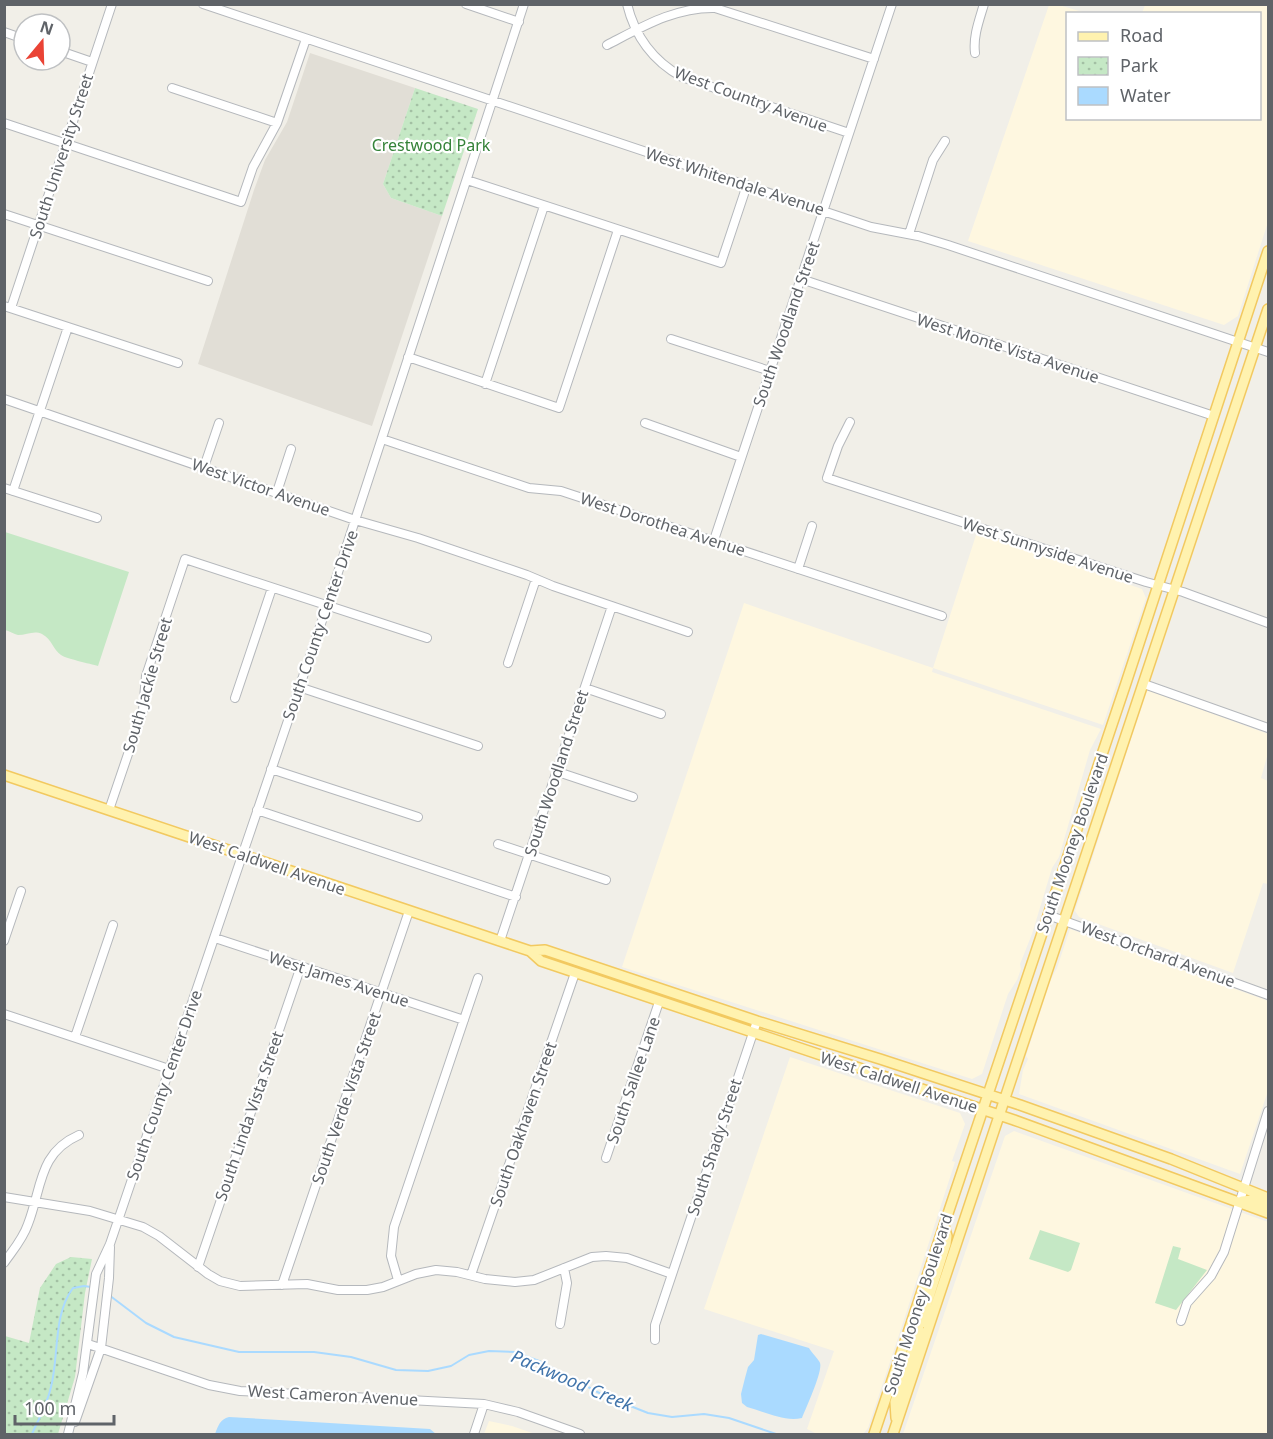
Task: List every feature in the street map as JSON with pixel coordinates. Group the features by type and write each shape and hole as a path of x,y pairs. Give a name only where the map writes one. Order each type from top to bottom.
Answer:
{"main road":[{"name":"South Mooney Boulevard","path":"874,1434 1269,251"},
{"name":"South Mooney Boulevard","path":"895,1430 928,1325 1269,309"},
{"name":"West Caldwell Avenue","path":"4,775 530,951 545,951 1005,1100 1269,1198"},
{"name":"West Caldwell Avenue","path":"530,951 541,961 1000,1115 1269,1213"},
{"path":"575,973 578,968 583,968 630,984 646,984"},
{"path":"1240,1202 1249,1200 1269,1206"},
{"path":"928,1325 924,1322 923,1316 946,1244 947,1236 944,1225"},
{"path":"895,1430 895,1401 918,1333 918,1326 913,1321"}],"street":[{"name":"South University Street","path":"8,307 112,4"},
{"name":"West Whitendale Avenue","path":"203,4 871,226 909,234 1269,352"},
{"path":"466,4 519,22"},
{"name":"South County Center Drive","path":"69,1434 88,1344 96,1274 119,1220 327,606 524,4"},
{"path":"627,4 635,31"},
{"name":"South Woodland Street","path":"714,540 892,4"},
{"path":"975,53 973,42 984,4"},
{"path":"607,45 676,12 715,8 874,59"},
{"name":"West Country Avenue","path":"635,31 652,56 682,77 849,133"},
{"path":"4,123 241,202 253,166 277,123 306,39"},
{"path":"72,55 92,62"},
{"path":"172,88 277,123"},
{"path":"909,234 933,160 945,141"},
{"path":"467,180 721,263 747,185"},
{"path":"485,384 544,206"},
{"path":"4,214 208,281"},
{"path":"408,357 559,408 618,230"},
{"name":"West Monte Vista Avenue","path":"801,279 1214,416"},
{"path":"8,307 178,363"},
{"path":"68,327 9,489 97,518"},
{"path":"671,339 770,371"},
{"name":"West Victor Avenue","path":"4,399 355,520 418,538 688,632"},
{"name":"West Sunnyside Avenue","path":"850,422 838,446 827,478 1269,623"},
{"path":"204,467 219,423"},
{"path":"645,423 741,457"},
{"name":"West Dorothea Avenue","path":"382,439 529,488 561,491 942,616"},
{"path":"277,492 291,449"},
{"path":"798,569 812,526"},
{"name":"South Jackie Street","path":"109,810 143,710 146,676 185,559 272,588"},
{"path":"508,663 536,579"},
{"path":"235,698 272,588 356,613 428,638"},
{"name":"South Woodland Street","path":"500,941 612,606"},
{"path":"1143,684 1269,728"},
{"path":"299,687 478,746"},
{"path":"585,688 661,714"},
{"path":"271,769 418,817"},
{"path":"558,772 633,797"},
{"path":"257,810 516,897"},
{"path":"498,844 606,880"},
{"path":"4,941 21,891"},
{"name":"South Verde Vista Street","path":"282,1285 409,911"},
{"name":"West Orchard Avenue","path":"1048,915 1269,995"},
{"path":"75,1037 113,924"},
{"name":"West James Avenue","path":"214,938 464,1020"},
{"name":"South Linda Vista Street","path":"198,1266 301,966"},
{"name":"South Oakhaven Street","path":"471,1275 575,973"},
{"path":"398,1280 391,1256 394,1227 478,978"},
{"name":"South Sallee Lane","path":"606,1158 659,1002"},
{"path":"4,1014 169,1069"},
{"name":"South Shady Street","path":"655,1340 655,1325 756,1021"},
{"path":"1181,1321 1187,1303 1216,1269 1224,1252 1269,1111"},
{"path":"4,1263 19,1244 29,1223 44,1168 56,1150 68,1140 79,1135"},
{"path":"4,1197 90,1211 151,1231 220,1281 248,1287 307,1284 338,1290 367,1290 436,1270 457,1272 501,1282 515,1282 534,1280 592,1257 615,1256 672,1274"},
{"name":"South County Center Drive","path":"69,1434 82,1406 101,1348 110,1278 110,1244"},
{"path":"560,1324 567,1283 564,1268"},
{"name":"West Cameron Avenue","path":"88,1344 209,1385 240,1391 484,1404 518,1412 580,1434"},
{"path":"474,1434 484,1404"}],"shaded area":[{"path":"1049,5 1059,5 1083,12 1066,12 1066,120 1261,120 1261,12 1142,12 1145,5 1268,5 1268,222 1238,316 1224,325 968,241"},
{"path":"310,53 415,88 383,184 391,198 442,216 372,426 198,364 254,190 265,160 287,122"},
{"path":"977,532 1142,589 1146,598 1103,725 933,668"},
{"path":"744,603 933,668 932,672 1101,729 1090,750 1059,857 1052,868 1032,934 1020,964 1021,969 1008,994 982,1074 972,1079 622,967"},
{"path":"1147,690 1268,734 1268,753 1261,778 1268,781 1268,884 1263,883 1233,973 1079,917 1075,911"},
{"path":"1070,929 1268,1001 1268,1091 1240,1174 1019,1094 1023,1070 1028,1059 1026,1056 1050,981 1057,968"},
{"path":"790,1057 960,1113 965,1124 901,1329 868,1428 863,1434 817,1434 807,1429 834,1351 704,1309"},
{"path":"1014,1131 1268,1222 1268,1434 903,1434 1005,1136"},
{"path":"489,1421 512,1426 535,1434 484,1434"}],"green space":[{"name":"Crestwood Park","path":"415,88 478,109 442,216 391,198 383,184"},
{"path":"5,532 129,572 98,666 63,656 42,634 18,635 5,630"},
{"path":"1040,1230 1080,1243 1071,1270 1068,1272 1029,1259"},
{"path":"1173,1246 1181,1248 1178,1259 1207,1270 1176,1310 1155,1303"},
{"path":"71,1257 92,1259 85,1293 75,1377 58,1434 5,1434 5,1336 29,1343 40,1288 56,1264"}],"water":[{"path":"758,1335 809,1348 820,1362 817,1381 802,1418 788,1419 774,1416 747,1407 742,1403 741,1394 748,1367 754,1360"},
{"path":"229,1417 430,1429 436,1434 215,1434 221,1421"}],"waterway":[{"name":"Packwood Creek","path":"32,1434 51,1387 62,1310 73,1288 91,1287"},
{"name":"Packwood Creek","path":"109,1295 146,1323 174,1337 239,1352 314,1352 351,1357 396,1370 428,1371 451,1366 469,1355 489,1351 515,1352 539,1361 605,1396 648,1413 672,1417 704,1414 729,1418 776,1434"}]}
